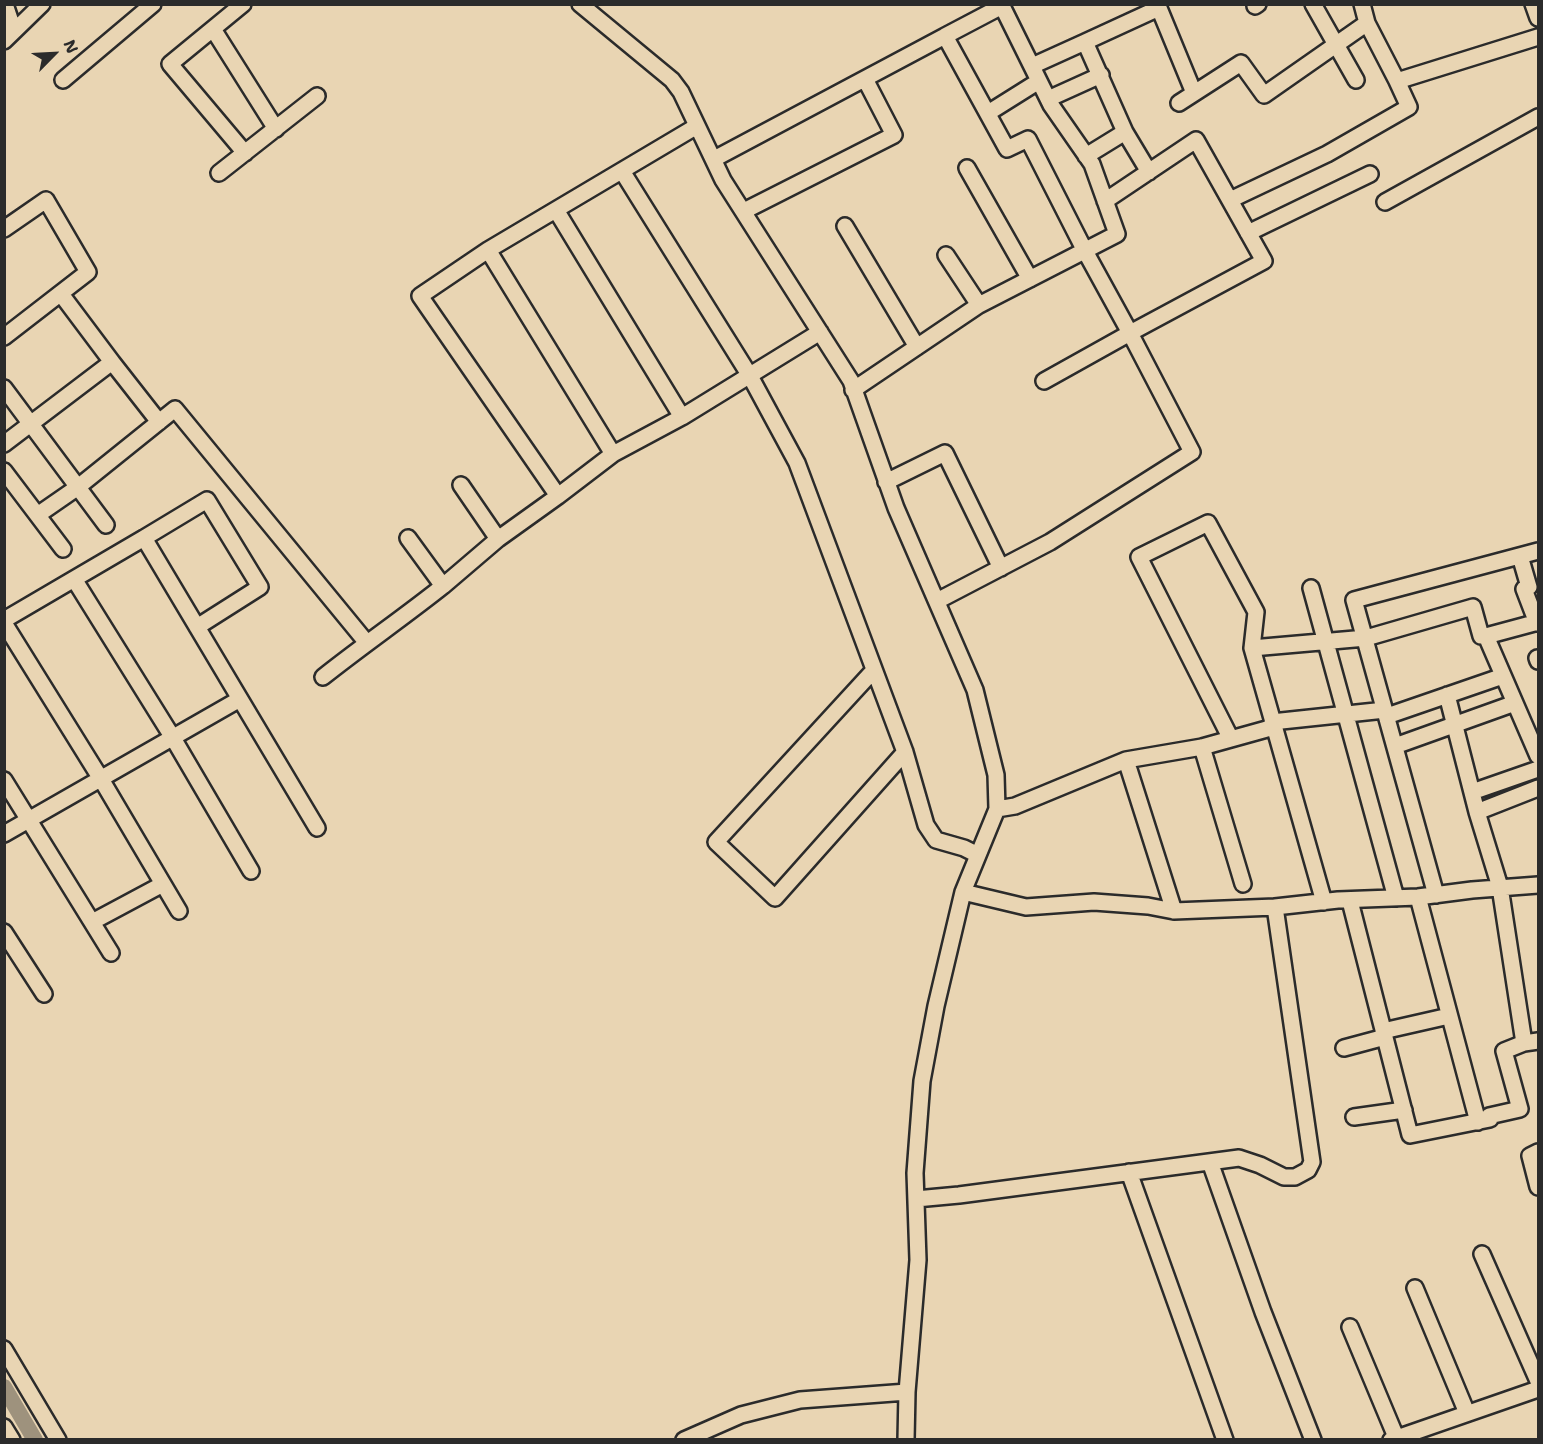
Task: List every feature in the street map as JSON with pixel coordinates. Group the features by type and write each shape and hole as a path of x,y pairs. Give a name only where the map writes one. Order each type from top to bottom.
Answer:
{"street":[{"path":"5,4 9,36"},
{"path":"9,36 42,4"},
{"path":"63,80 153,4"},
{"path":"243,4 170,64 245,153"},
{"path":"580,4 672,80 681,92 723,180 851,381 896,508 975,690 996,776 997,809 963,892 936,1006 922,1081 915,1173 918,1260 907,1392 906,1440"},
{"path":"1313,4 1315,12 1356,80"},
{"path":"1230,200 1327,154 1409,107 1367,23 1362,4"},
{"path":"1533,4 1539,18"},
{"path":"714,159 1002,6 1048,99 1092,164 1117,234 978,305 854,390"},
{"path":"988,113 1036,74 1085,42 1139,11 1159,8 1194,93"},
{"path":"1179,103 1241,63 1264,95 1367,23"},
{"path":"213,30 276,129"},
{"path":"938,601 1050,542 1192,452 1028,139 1007,149 945,36"},
{"path":"1397,81 1539,37"},
{"path":"1085,42 1125,132 1149,172"},
{"path":"1048,99 1101,75"},
{"path":"744,211 894,135 866,79"},
{"path":"219,173 317,96"},
{"path":"1385,202 1539,117"},
{"path":"558,496 420,296 488,250 697,126"},
{"path":"1086,156 1125,132"},
{"path":"1044,381 1263,261 1196,140 1105,201"},
{"path":"967,168 1030,279"},
{"path":"622,171 750,376 797,463 905,752 926,825 936,840 964,848 978,855"},
{"path":"1248,233 1370,174"},
{"path":"4,229 46,200 88,272 4,337"},
{"path":"556,210 682,417"},
{"path":"845,226 917,347"},
{"path":"488,250 613,454"},
{"path":"946,255 978,305"},
{"path":"61,294 159,422"},
{"path":"323,677 395,624 498,539 613,454 682,417 820,332"},
{"path":"4,444 112,362"},
{"path":"4,388 106,525"},
{"path":"39,514 78,487 175,409 367,643"},
{"path":"886,482 945,453 1001,568"},
{"path":"4,471 39,514 63,549"},
{"path":"461,485 498,539"},
{"path":"179,911 4,621 207,500 260,587 197,627"},
{"path":"1231,739 1139,557 1209,523 1256,612 1252,648 1324,902"},
{"path":"144,538 317,828"},
{"path":"408,538 443,586"},
{"path":"1436,895 1354,600 1539,551"},
{"path":"1252,648 1366,638 1473,607 1481,636 1538,622 1524,589 1529,587 1520,556"},
{"path":"74,579 251,871"},
{"path":"1311,588 1396,898"},
{"path":"1486,636 1539,756"},
{"path":"874,670 716,842 775,898 905,752"},
{"path":"997,809 1015,806 1126,760 1202,747 1273,724 1347,714 1386,713 1503,676"},
{"path":"1350,901 1410,1136 1478,1122 1490,1119 1489,1116 1520,1109 1504,1051 1531,1042 1500,887 1477,812 1448,695"},
{"path":"4,834 240,699"},
{"path":"1395,746 1515,703"},
{"path":"1202,747 1243,884"},
{"path":"1126,760 1174,910"},
{"path":"1472,792 1539,769"},
{"path":"4,780 111,953"},
{"path":"1477,812 1539,788"},
{"path":"92,922 163,884"},
{"path":"963,892 1026,907 1094,902 1174,910 1275,907 1418,897 1500,887 1539,885"},
{"path":"1418,897 1478,1122"},
{"path":"916,1198 959,1195 1239,1158 1284,1177 1296,1177 1308,1170 1311,1166 1275,907"},
{"path":"4,932 44,994"},
{"path":"1344,1048 1449,1016"},
{"path":"1354,1117 1404,1110"},
{"path":"1539,1152 1530,1156 1539,1187"},
{"path":"1210,1162 1263,1312 1313,1440"},
{"path":"1129,1172 1225,1440"},
{"path":"1482,1254 1539,1381"},
{"path":"1415,1288 1467,1413"},
{"path":"1350,1326 1394,1438 1539,1389"},
{"path":"4,1349 57,1440"},
{"path":"684,1440 741,1415 800,1400 907,1392"},
{"path":"4,1427 12,1440"}],"waterway":[{"path":"4,1387 35,1440"}]}
